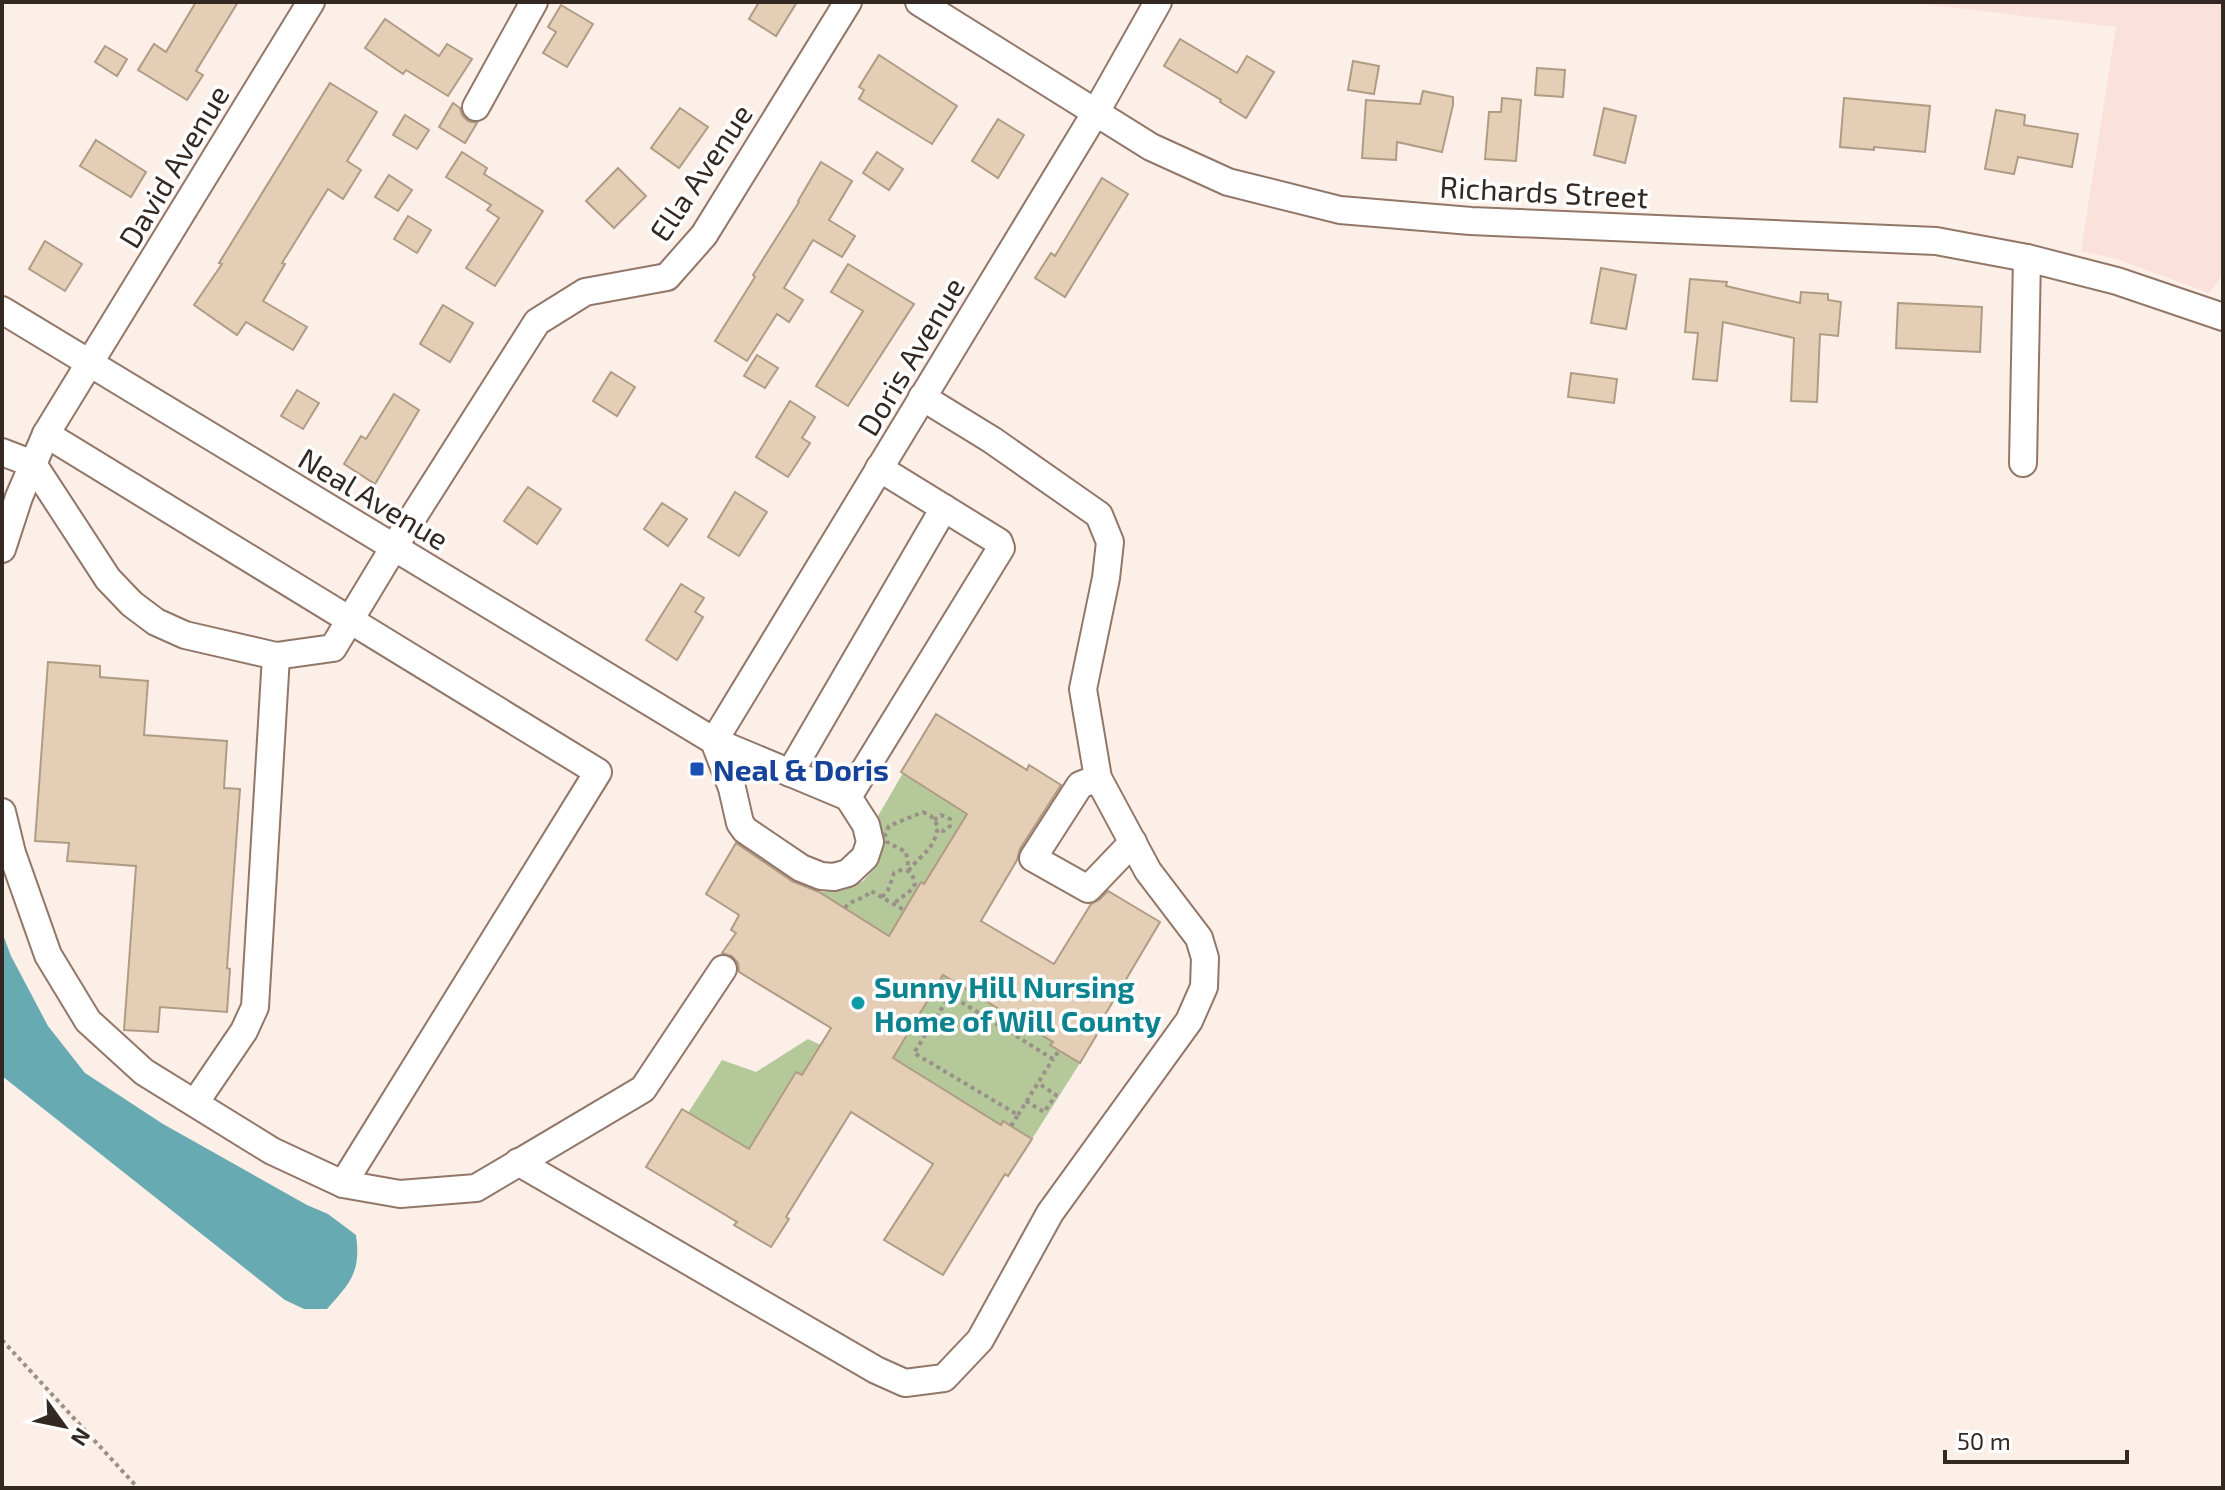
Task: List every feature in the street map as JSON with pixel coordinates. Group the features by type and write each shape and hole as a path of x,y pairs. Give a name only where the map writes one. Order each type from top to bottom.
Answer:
{"street":[{"name":"David Avenue","path":"2,549 19,497 46,434 311,2"},
{"path":"476,107 534,2"},
{"name":"Ella Avenue","path":"276,656 333,648 537,322 585,292 667,277 704,235 848,2"},
{"name":"Richards Street","path":"919,2 1151,147 1228,182 1340,210 1515,223 1936,241 2027,258 2218,307"},
{"name":"Doris Avenue","path":"714,741 1096,112 1158,2"},
{"path":"2023,463 2027,258"},
{"name":"Neal Avenue","path":"2,310 714,741 848,797"},
{"path":"518,1162 876,1370 905,1383 944,1378 980,1340 1050,1213 1189,1021 1204,987 1205,958 1199,938 1148,871 1098,778 1083,689 1106,578 1110,542 1099,515 1026,463 922,397"},
{"path":"46,434 598,772 343,1184"},
{"path":"2,452 33,464 108,579 132,604 156,622 185,635 276,656 255,1007 244,1031 195,1103"},
{"path":"714,741 732,788 740,823 745,830 813,874 834,877 848,873 865,857 870,842 866,825 848,797 1001,548 999,542 879,468"},
{"path":"732,788 780,769 944,508"},
{"path":"1098,778 1080,785 1033,858 1088,889 1133,842"},
{"path":"2,812 12,853 48,955 88,1021 144,1072 272,1151 343,1184 400,1194 476,1188 643,1089 723,969"}],"path":[{"path":"909,870 926,855 935,841 937,829 934,820 923,812 889,826 885,834 887,842 916,861"},
{"path":"934,820 941,815 950,819 950,826 944,831 937,829"},
{"path":"893,904 915,884 906,852"},
{"path":"882,897 894,873 900,869 909,870"},
{"path":"845,908 871,891 904,910"},
{"path":"1018,1115 914,1053 950,995 1053,1059"},
{"path":"1011,1126 1059,1051"},
{"path":"1026,1101 1046,1114 1056,1095 1038,1083"},
{"path":"2,1340 138,1488"}],"shaded area":[{"path":"1906,2 2223,2 2223,274 2209,293 2117,259 2081,251 2116,27"}],"green space":[{"path":"903,773 967,814 924,884 920,883 889,936 819,892 844,890 863,881 876,867 882,850 878,816"},
{"path":"945,972 954,982 1053,1042 1051,1046 1080,1063 1032,1139 1003,1121 1001,1125 905,1065 891,1061"},
{"path":"808,1039 821,1045 802,1075 795,1072 749,1149 688,1113 722,1060 756,1072"}],"water":[{"path":"2,932 11,956 48,1026 85,1073 163,1124 328,1214 356,1235 357,1258 352,1276 327,1309 304,1309 285,1300 2,1076"}],"building":[{"path":"196,2 238,2 196,71 203,75 187,100 138,70 154,44 166,52"},
{"path":"759,2 797,2 776,36 749,19"},
{"path":"561,5 593,24 567,67 543,53 556,32 548,27"},
{"path":"385,19 439,56 447,44 472,59 448,96 406,70 403,74 365,48"},
{"path":"1180,39 1237,73 1247,56 1274,72 1246,118 1164,66"},
{"path":"105,46 127,59 117,76 95,62"},
{"path":"879,55 957,106 932,144 859,99 864,90 859,87"},
{"path":"1353,61 1379,66 1374,94 1348,90"},
{"path":"1537,68 1565,70 1563,97 1535,95"},
{"path":"330,83 377,112 347,161 361,170 343,199 328,189 282,263 285,264 263,301 307,327 293,350 246,322 237,335 194,305 222,264 219,263"},
{"path":"1423,91 1453,97 1442,152 1397,142 1396,160 1362,158 1366,100 1420,104"},
{"path":"1502,98 1521,100 1516,161 1485,159 1489,112 1501,112"},
{"path":"1844,98 1930,106 1925,152 1840,147"},
{"path":"453,103 468,121 477,123 465,143 439,127"},
{"path":"680,108 708,127 679,168 651,148"},
{"path":"1604,108 1636,116 1625,163 1594,155"},
{"path":"1996,110 2025,115 2024,125 2078,134 2072,167 2018,157 2014,174 1985,169"},
{"path":"405,115 429,130 417,149 393,135"},
{"path":"998,119 1024,135 998,178 972,161"},
{"path":"96,140 146,172 131,197 80,166"},
{"path":"462,152 487,168 484,174 543,211 495,286 466,268 499,218 487,210 491,205 446,177"},
{"path":"877,152 903,169 889,190 863,173"},
{"path":"821,162 852,181 829,220 855,236 842,257 813,240 784,288 803,300 789,322 777,314 747,361 715,341"},
{"path":"618,168 646,196 614,228 586,201"},
{"path":"389,175 412,190 398,211 375,197"},
{"path":"1102,178 1128,194 1065,297 1035,278 1051,253 1055,256"},
{"path":"408,216 431,230 417,253 394,239"},
{"path":"45,241 82,264 65,291 29,269"},
{"path":"848,264 914,304 848,406 816,386 863,311 831,292"},
{"path":"1601,268 1636,275 1626,329 1591,323"},
{"path":"1690,279 1727,282 1726,286 1800,303 1801,292 1828,294 1828,300 1841,302 1838,336 1820,334 1817,402 1791,401 1794,338 1723,322 1717,381 1693,379 1698,333 1685,332"},
{"path":"1898,303 1982,307 1980,352 1896,348"},
{"path":"443,305 473,323 450,362 420,344"},
{"path":"757,355 778,368 765,388 744,376"},
{"path":"611,372 635,387 617,416 593,401"},
{"path":"1571,373 1617,379 1614,403 1568,397"},
{"path":"297,390 319,403 303,429 281,416"},
{"path":"394,394 419,410 375,484 344,464 361,436 366,439"},
{"path":"790,401 815,417 802,438 810,443 788,477 756,457"},
{"path":"528,487 561,509 537,544 504,521"},
{"path":"735,492 767,512 739,556 708,537"},
{"path":"662,503 687,519 668,546 644,529"},
{"path":"681,584 704,598 695,612 703,617 677,660 646,640"},
{"path":"48,662 100,666 100,677 148,681 144,735 227,741 224,788 240,789 227,968 230,969 227,1012 160,1007 158,1032 124,1030 136,866 67,861 69,843 35,841"},
{"name":"Sunny Hill Nursing Home of Will County","path":"936,714 1027,770 1029,765 1061,785 1020,849 1017,860 981,921 1054,964 1091,904 1108,891 1160,922 1080,1063 1050,1045 1053,1042 943,975 893,1058 1001,1125 1003,1121 1032,1139 1008,1176 1005,1174 943,1275 884,1240 933,1164 851,1112 771,1247 734,1225 737,1222 646,1167 682,1109 749,1149 796,1072 802,1075 831,1028 739,972 738,963 732,956 722,953 736,933 731,930 739,915 706,894 736,843 792,881 819,892 889,936 967,814 901,772"}],"place":[{"name":"Neal & Doris","path":"697,769"},
{"name":"Sunny Hill Nursing Home of Will County","path":"858,1003"}]}
